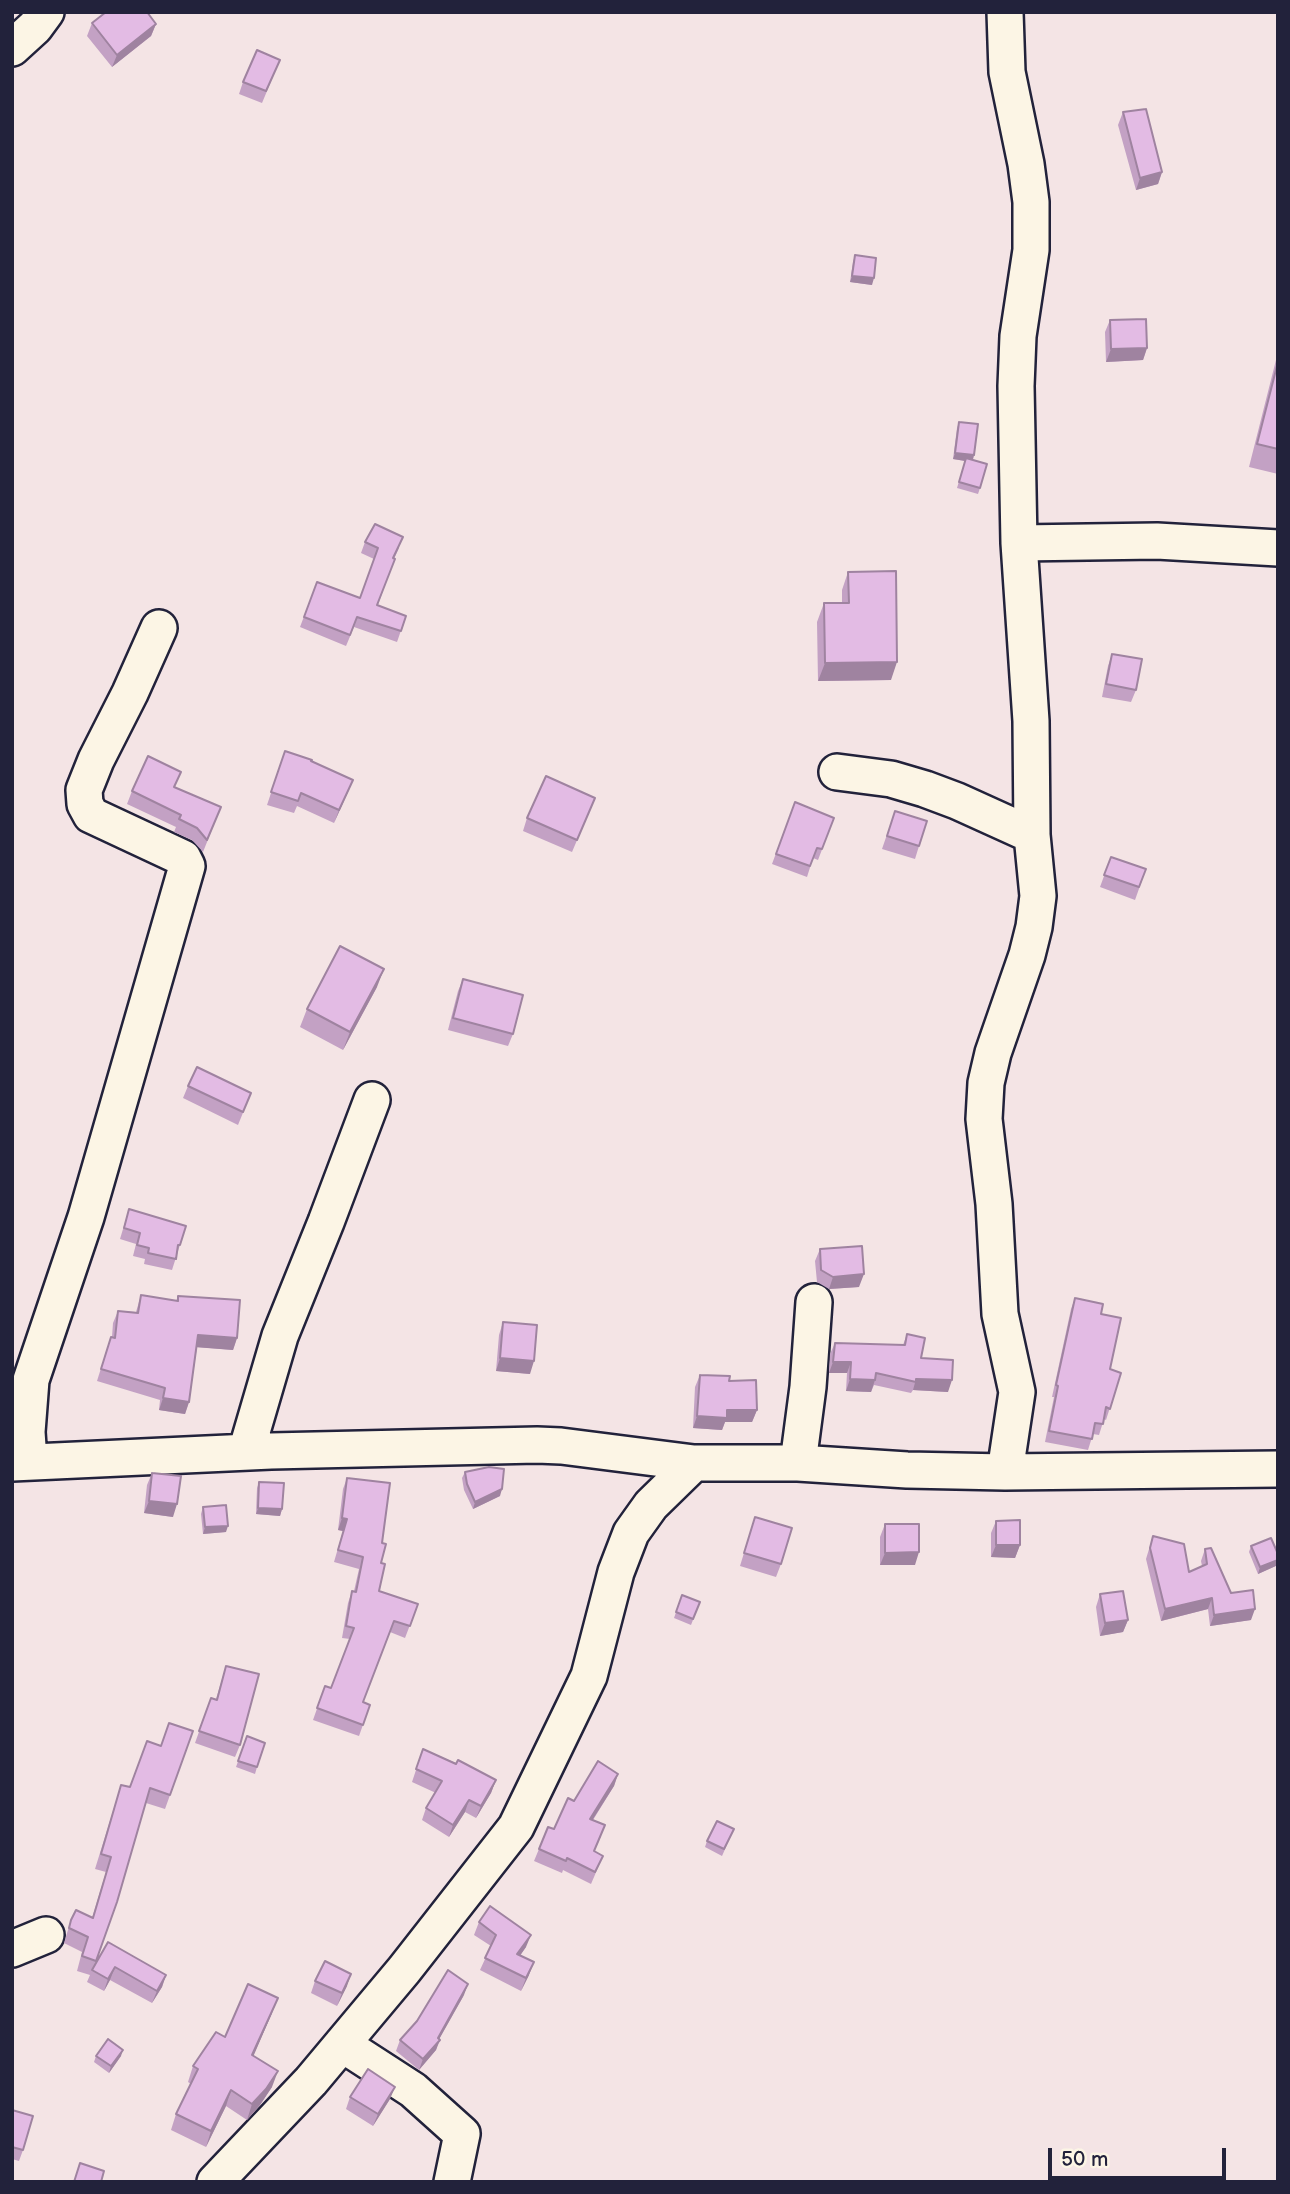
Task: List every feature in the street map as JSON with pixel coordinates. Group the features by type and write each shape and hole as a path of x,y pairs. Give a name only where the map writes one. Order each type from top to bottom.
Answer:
{"street":[{"path":"12,48 35,27 46,12"},
{"path":"1005,12 1007,72 1026,163 1031,202 1031,250 1018,336 1017,361 1019,543 1031,721 1032,835 1038,896 1034,927 1018,984 993,1053 986,1083 984,1119 994,1204 1000,1314 1017,1392 1005,1472"},
{"path":"1019,543 1157,541 1278,548"},
{"path":"159,628 96,760 84,790 85,804 91,815 183,858 187,866 86,1217 31,1380 27,1432 21,1462 246,1452 537,1445 694,1463 798,1463 907,1470 1005,1472 1278,1469"},
{"path":"837,772 891,779 925,789 1032,835"},
{"path":"246,1452 280,1336 372,1100"},
{"path":"798,1463 808,1387 814,1302"},
{"path":"215,2182 311,2081 404,1970 516,1827 589,1676 616,1572 631,1533 651,1505 694,1463"},
{"path":"12,1949 46,1935"},
{"path":"342,2044 413,2090 462,2134 452,2182"}],"building":[{"path":"106,12 147,12 156,24 117,55 92,23"},
{"path":"257,50 280,60 266,91 243,82"},
{"path":"1146,109 1162,172 1140,178 1123,112"},
{"path":"855,255 876,258 874,278 852,276"},
{"path":"1146,319 1147,348 1111,349 1110,320"},
{"path":"1278,362 1278,449 1257,444"},
{"path":"959,422 978,424 974,455 955,453"},
{"path":"966,458 987,464 980,488 959,482"},
{"path":"375,524 403,537 377,605 406,616 401,631 357,617 350,635 304,617 317,582 360,598 378,548 365,542"},
{"path":"896,571 897,662 825,663 824,603 849,603 848,572"},
{"path":"1112,654 1142,659 1136,690 1106,684"},
{"path":"285,751 312,760 353,780 339,810 301,793 298,801 271,792"},
{"path":"148,756 181,772 174,787 221,807 207,840 197,828 179,819 181,815 132,791"},
{"path":"546,776 595,798 577,840 527,818"},
{"path":"795,802 834,818 822,849 817,848 810,866 776,854"},
{"path":"895,811 927,821 919,846 887,836"},
{"path":"1111,857 1146,869 1139,887 1104,875"},
{"path":"340,946 384,969 350,1032 307,1009"},
{"path":"463,979 523,995 513,1034 453,1018"},
{"path":"197,1067 251,1093 243,1112 188,1086"},
{"path":"129,1209 186,1226 178,1245 176,1259 148,1253 149,1248 137,1245 140,1233 124,1228"},
{"path":"862,1246 864,1274 833,1277 821,1270 820,1249"},
{"path":"141,1295 178,1301 178,1296 240,1300 237,1338 198,1335 189,1402 163,1398 165,1388 101,1369 111,1337 115,1338 118,1311 138,1313"},
{"path":"1075,1298 1103,1304 1101,1314 1121,1318 1110,1369 1121,1373 1110,1409 1106,1407 1103,1424 1095,1423 1092,1439 1049,1431"},
{"path":"503,1322 537,1325 534,1361 500,1358"},
{"path":"907,1334 925,1338 921,1358 953,1360 952,1380 916,1379 916,1382 876,1373 875,1380 850,1379 851,1362 833,1362 835,1343 905,1345"},
{"path":"700,1375 730,1376 729,1381 756,1380 757,1410 727,1410 727,1418 697,1416"},
{"path":"489,1467 504,1469 502,1489 475,1502 465,1472"},
{"path":"152,1473 181,1476 177,1504 149,1501"},
{"path":"347,1478 390,1483 382,1543 386,1544 381,1563 385,1564 379,1591 418,1604 410,1626 394,1621 363,1702 370,1705 363,1725 317,1708 325,1686 331,1688 354,1628 346,1626 352,1591 356,1592 363,1557 338,1550 347,1519 342,1518"},
{"path":"259,1482 284,1483 282,1509 258,1508"},
{"path":"226,1505 228,1526 205,1527 203,1507"},
{"path":"755,1517 792,1528 781,1564 744,1553"},
{"path":"1020,1520 1020,1545 996,1545 996,1521"},
{"path":"885,1524 919,1524 919,1552 885,1553"},
{"path":"1153,1536 1184,1544 1189,1572 1207,1564 1205,1549 1211,1548 1231,1593 1253,1590 1255,1609 1214,1615 1212,1598 1165,1609 1150,1548"},
{"path":"1271,1538 1278,1560 1260,1567 1251,1546"},
{"path":"1123,1591 1128,1620 1105,1623 1100,1594"},
{"path":"682,1595 700,1602 693,1619 676,1612"},
{"path":"226,1666 259,1674 240,1745 199,1731 211,1698 217,1700"},
{"path":"169,1723 193,1731 170,1795 150,1788 117,1902 96,1961 82,1956 88,1937 69,1928 71,1920 76,1910 93,1918 111,1857 101,1854 121,1785 130,1787 147,1741 161,1746"},
{"path":"247,1736 265,1743 257,1767 238,1761"},
{"path":"423,1749 456,1764 458,1760 496,1780 481,1806 469,1800 453,1825 426,1808 442,1781 416,1769"},
{"path":"598,1761 618,1774 590,1819 605,1825 594,1851 603,1856 595,1872 567,1858 566,1861 539,1849 548,1827 554,1829 568,1798 574,1801"},
{"path":"717,1821 734,1829 724,1849 707,1841"},
{"path":"490,1906 531,1935 517,1954 534,1962 526,1978 485,1958 496,1935 479,1922"},
{"path":"108,1942 166,1975 157,1991 115,1967 108,1979 92,1970"},
{"path":"325,1961 351,1974 342,1993 315,1981"},
{"path":"448,1970 468,1984 438,2038 440,2040 423,2059 400,2040 417,2021"},
{"path":"248,1984 278,1998 252,2055 278,2071 252,2104 231,2090 211,2131 176,2114 198,2069 193,2066 216,2032 225,2037"},
{"path":"108,2039 123,2050 111,2066 96,2056"},
{"path":"368,2069 395,2087 378,2114 350,2097"},
{"path":"12,2110 33,2116 23,2150 12,2147"},
{"path":"80,2163 104,2171 101,2182 74,2182"}]}
